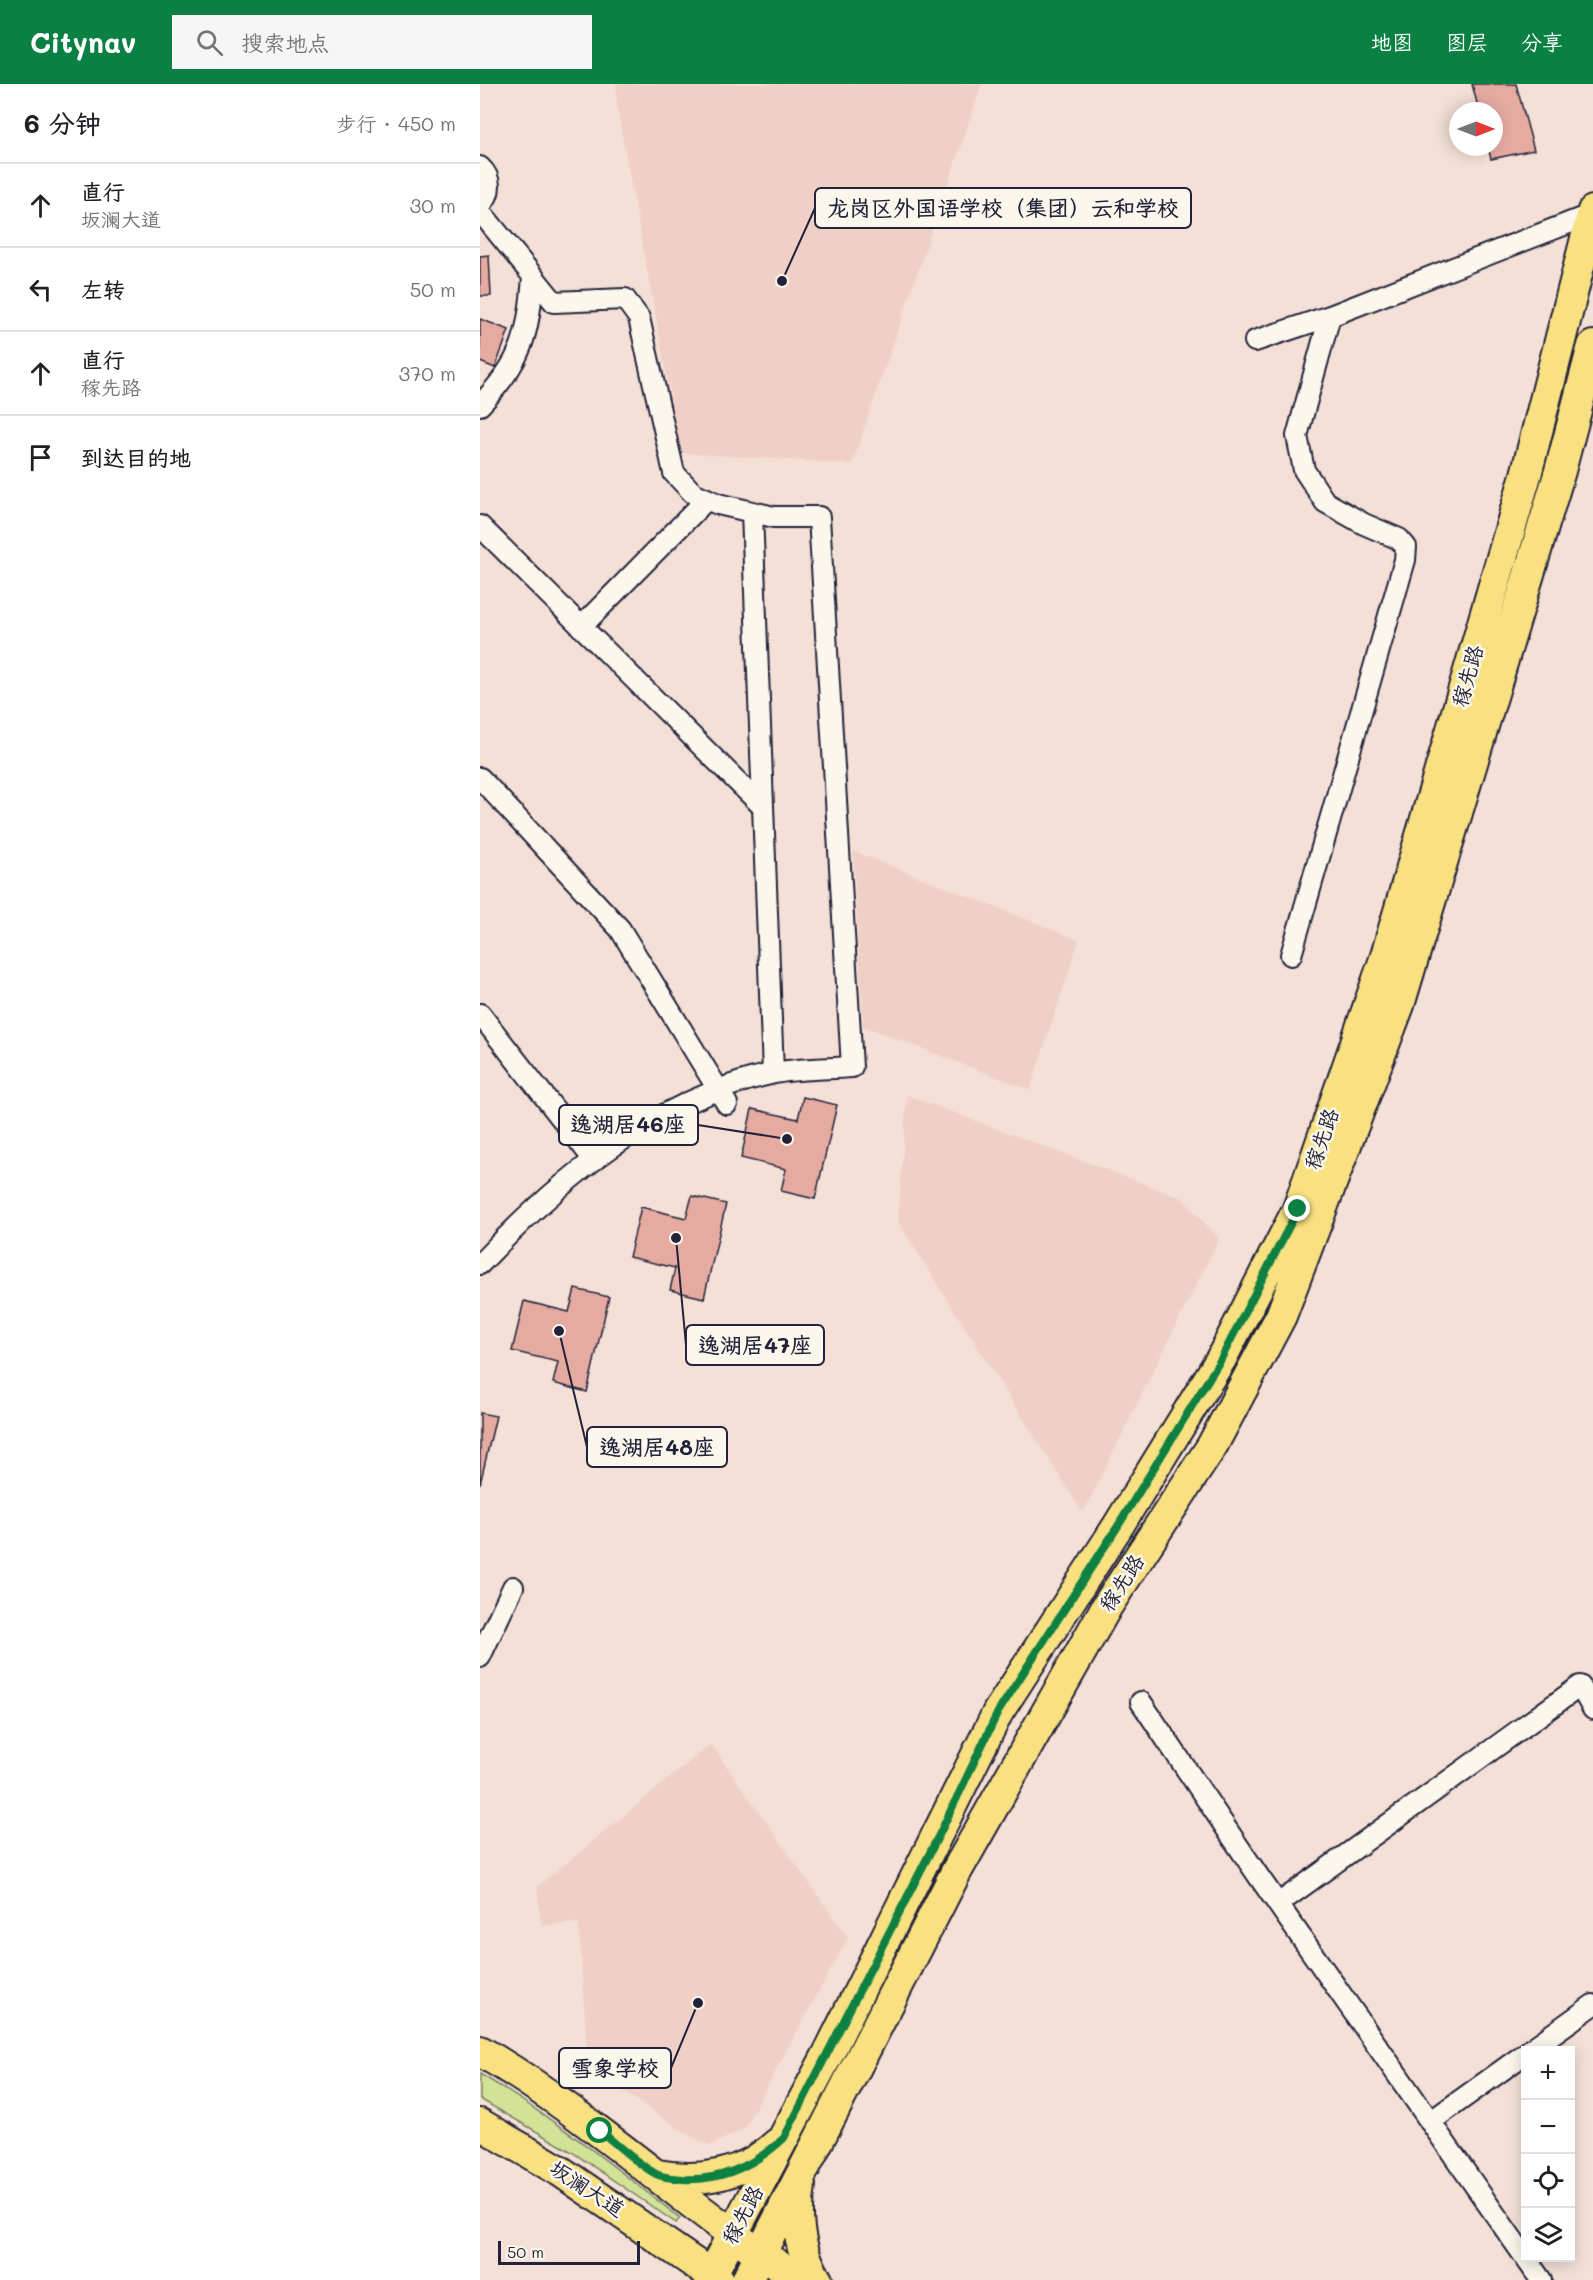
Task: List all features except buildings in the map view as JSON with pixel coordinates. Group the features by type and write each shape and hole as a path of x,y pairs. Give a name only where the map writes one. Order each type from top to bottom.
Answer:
{"main road":[{"name":"稼先路","path":"715,2277 732,2234 919,1875 998,1712 1118,1526 1221,1359 1298,1209 1386,956 1526,475 1593,212"},
{"name":"稼先路","path":"747,2280 956,1872 1107,1605 1212,1446 1281,1316 1399,1005 1560,471 1593,346"},
{"path":"480,2051 552,2096 732,2234 799,2280"},
{"name":"坂澜大道","path":"480,2124 560,2171 715,2277"},
{"path":"657,2175 691,2179 725,2174 757,2160 784,2138"},
{"path":"804,2169 800,2186 798,2223 806,2258 817,2280"}],"street":[{"path":"480,167 490,187 488,195 480,205"},
{"path":"480,211 554,302 625,299 639,318 674,473 693,493 718,504 774,517 819,517 852,1067 773,1073 722,1096 654,1120 594,1160 537,1206 480,1264"},
{"path":"1255,341 1330,316 1593,212"},
{"path":"480,405 503,380 521,348 531,312 533,276"},
{"path":"1291,955 1405,560 1406,547 1399,539 1364,524 1325,502 1304,470 1297,435 1330,316"},
{"path":"582,627 707,499"},
{"path":"752,512 773,1073"},
{"path":"480,526 763,807"},
{"path":"480,778 620,929 722,1096"},
{"path":"480,1014 594,1160"},
{"path":"480,1657 513,1587"},
{"path":"1278,1904 1580,1686 1593,1709"},
{"path":"1141,1702 1278,1904 1541,2280"},
{"path":"1536,2046 1593,2005"},
{"path":"1430,2122 1521,2058"}],"shaded area":[{"path":"616,84 982,84 852,464 681,453 617,108"},
{"path":"853,851 1079,940 1030,1090 863,1026"},
{"path":"907,1095 1182,1198 1219,1239 1083,1513 898,1222"},
{"path":"711,1744 848,1938 744,2129 710,2146 588,2069 579,1923 541,1925 537,1887"}],"green space":[{"path":"480,2074 607,2161 680,2218 676,2223 572,2152 480,2099"}],"place":[{"name":"龙岗区外国语学校（集团）云和学校","path":"782,281"},
{"name":"逸湖居46座","path":"787,1139"},
{"name":"逸湖居47座","path":"676,1238"},
{"name":"逸湖居48座","path":"559,1331"},
{"name":"雪象学校","path":"698,2003"}],"route":[{"path":"600,2131 657,2175 691,2179 708,2178 742,2168 757,2160 784,2138 940,1833 998,1712 1118,1526 1221,1359 1298,1209"}]}
